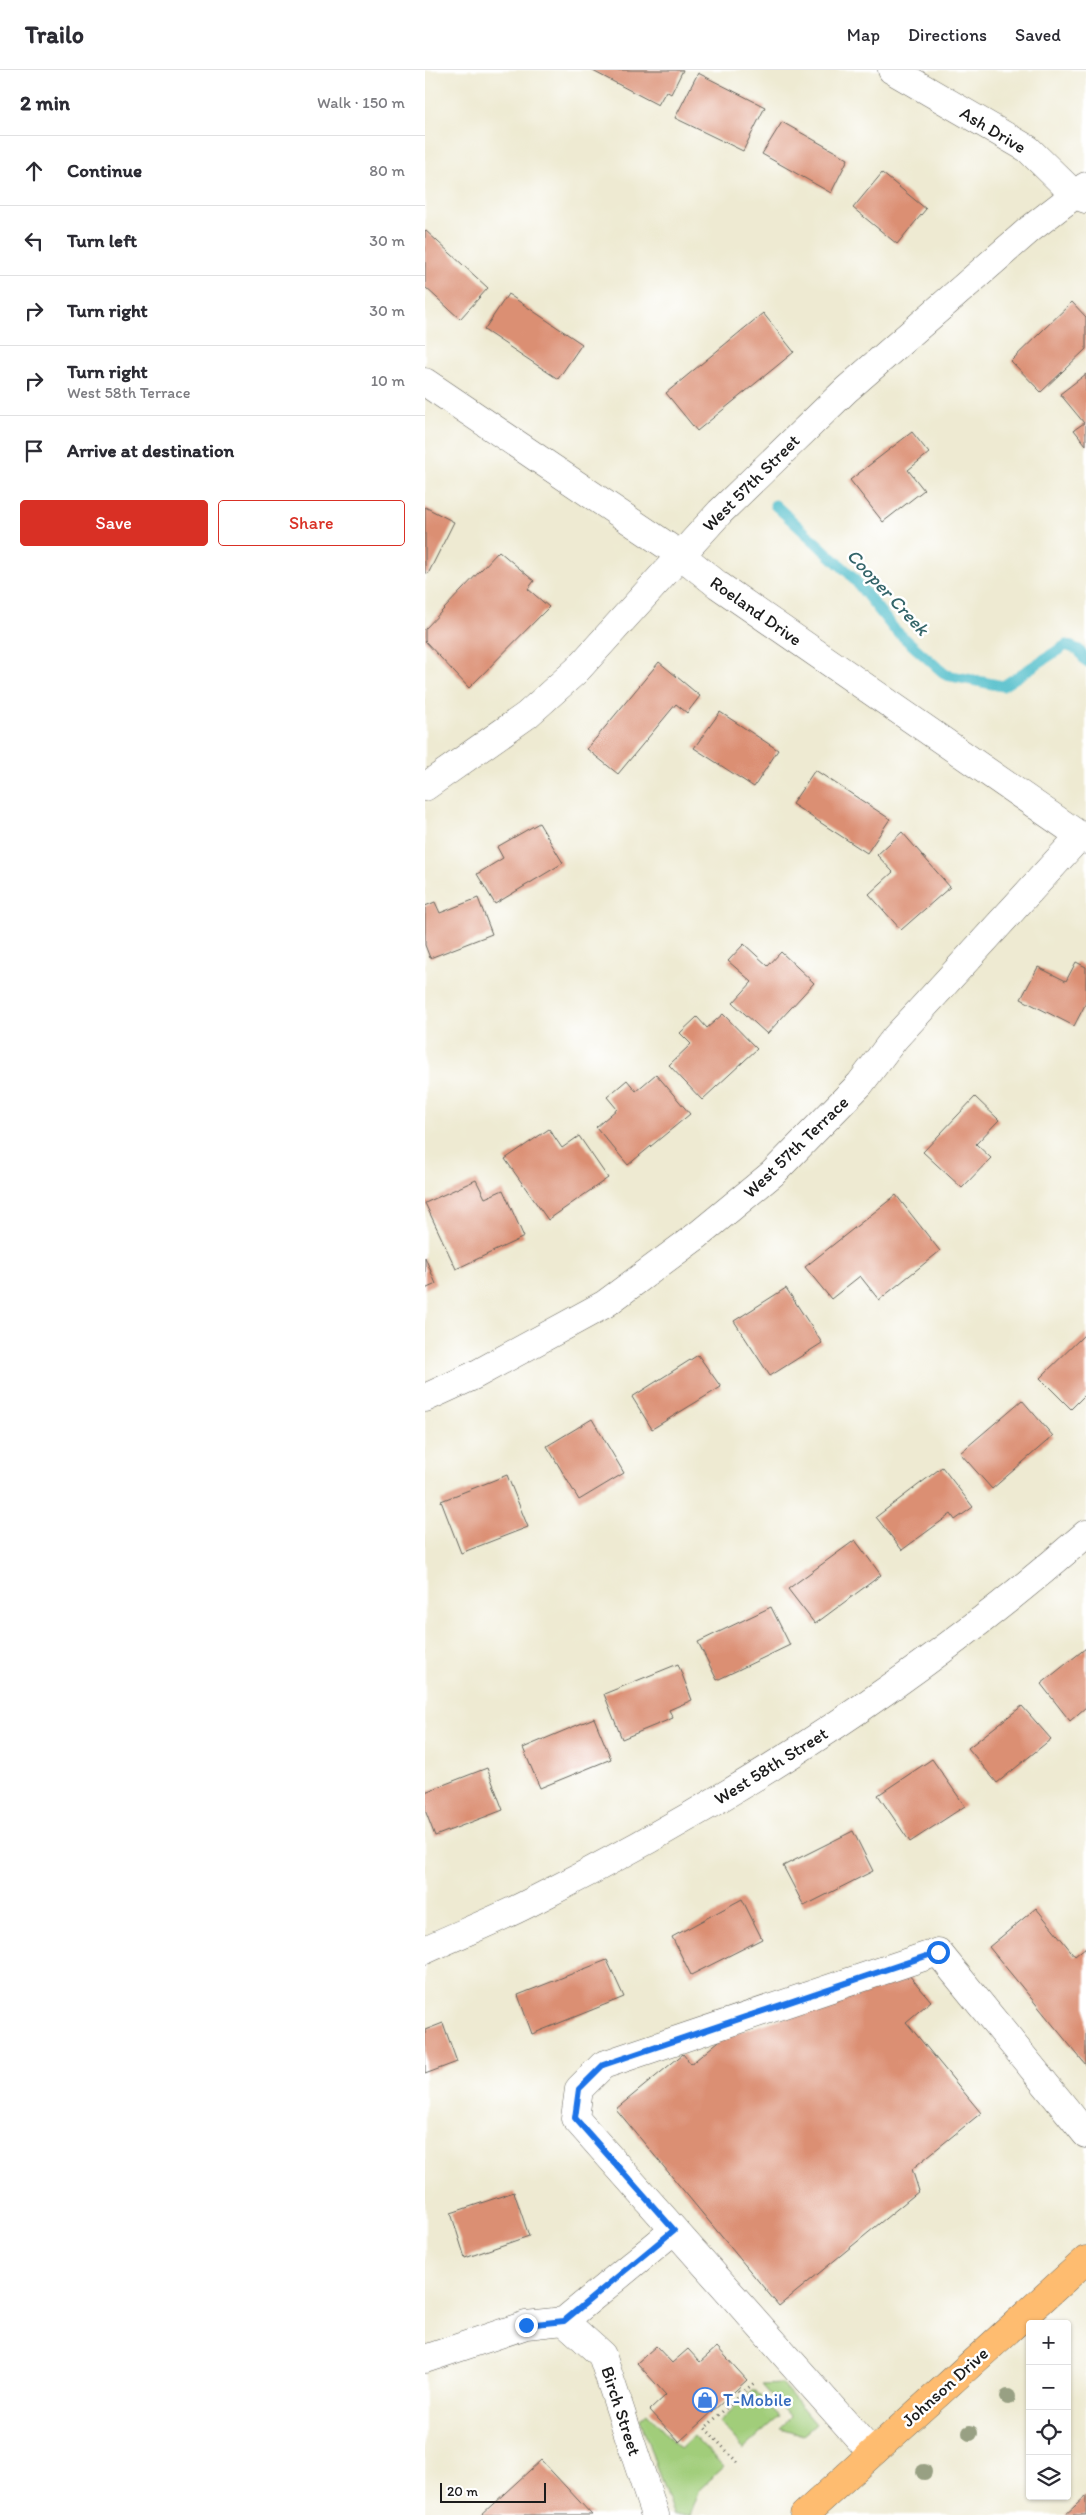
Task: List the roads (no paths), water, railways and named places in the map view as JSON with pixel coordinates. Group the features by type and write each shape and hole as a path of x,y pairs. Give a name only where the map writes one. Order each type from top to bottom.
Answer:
{"main road":[{"name":"Johnson Drive","path":"804,2515 1086,2260"}],"street":[{"name":"Ash Drive","path":"892,70 1029,149 1082,193"},
{"name":"West 57th Street","path":"425,787 527,715 577,670 720,512 845,390 1014,243 1082,193"},
{"name":"Roeland Drive","path":"425,382 681,556 718,586 1083,838"},
{"name":"West 57th Terrace","path":"425,1398 473,1376 605,1304 698,1235 773,1174 860,1084 895,1038 1083,838"},
{"name":"West 58th Street","path":"425,1950 527,1904 655,1837 796,1752 928,1662 1086,1534"},
{"path":"873,2453 575,2118 579,2089 603,2065 938,1952 1086,2134"},
{"path":"425,2359 526,2325 564,2321 674,2230"},
{"name":"Birch Street","path":"564,2321 602,2355 655,2515"}],"waterway":[{"name":"Cooper Creek","path":"775,505 851,575 894,629 946,675 1003,686 1066,645 1079,650 1086,662"}],"place":[{"name":"T-Mobile","path":"705,2400"}]}
